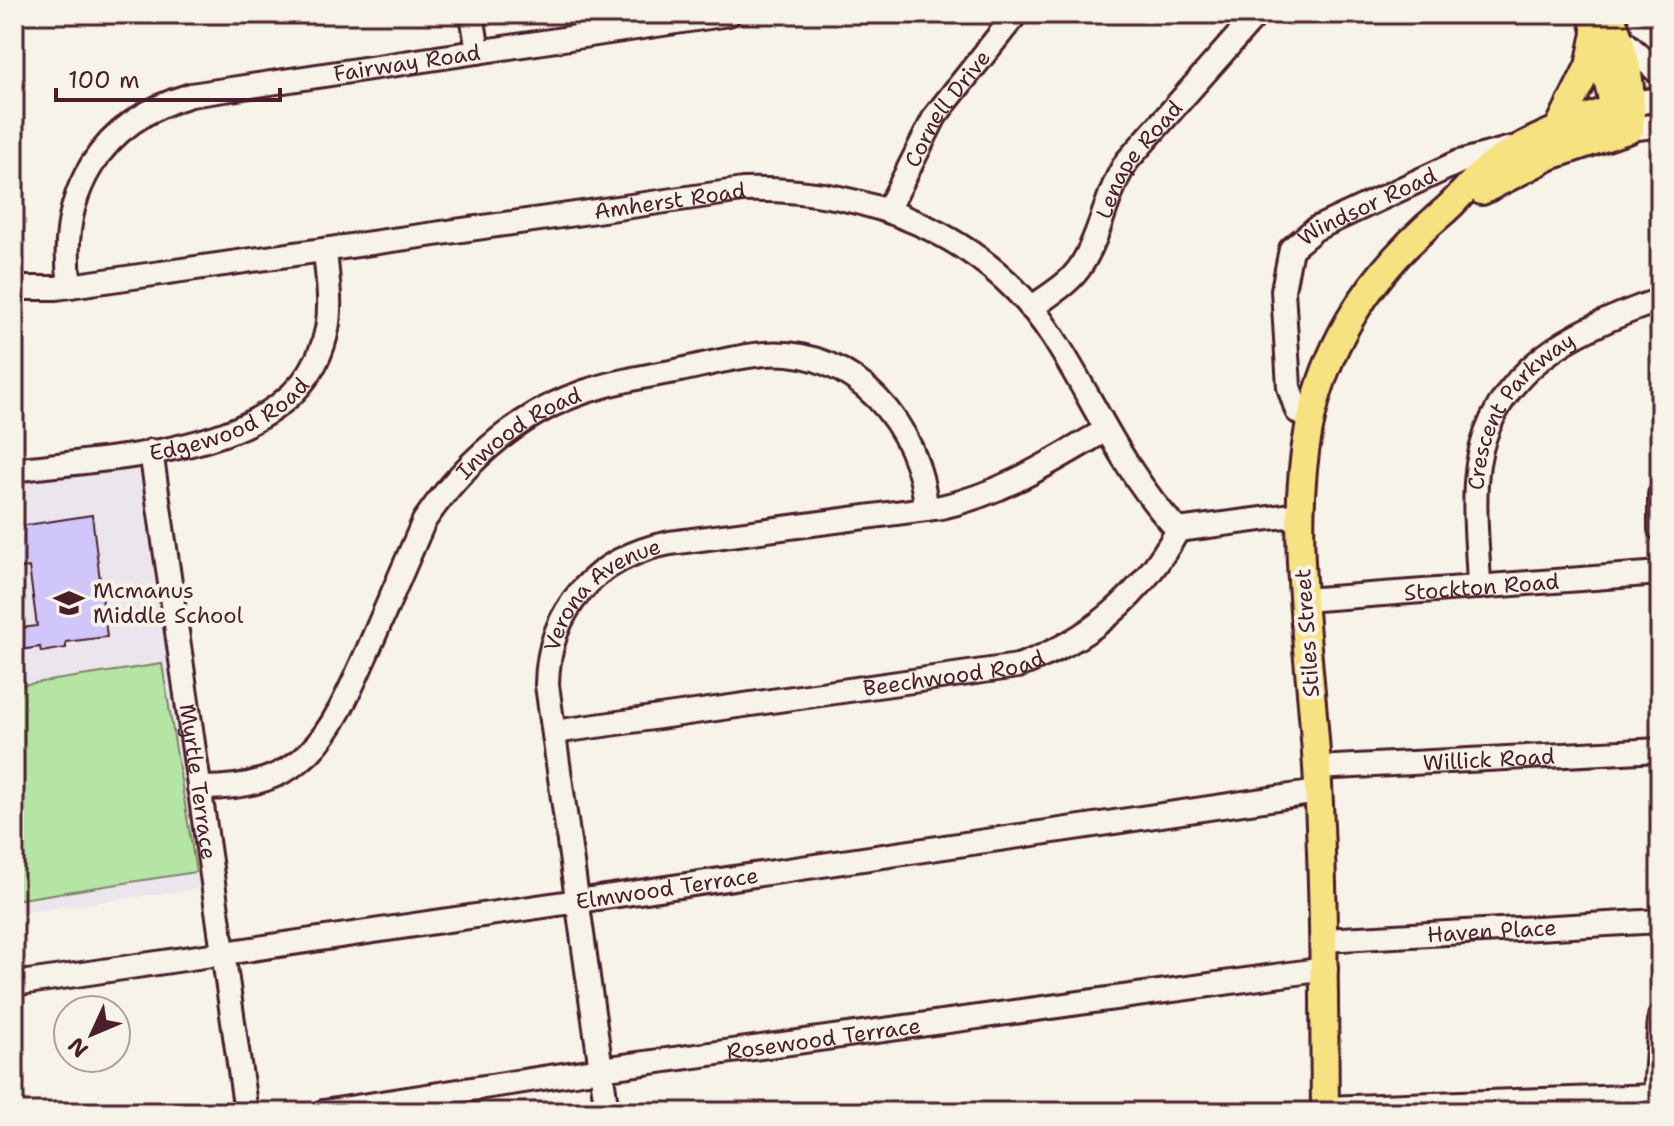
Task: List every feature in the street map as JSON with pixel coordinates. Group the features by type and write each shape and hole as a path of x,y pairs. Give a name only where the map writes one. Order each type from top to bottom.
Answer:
{"main road":[{"path":"1604,24 1626,113"},
{"path":"1559,127 1589,66 1604,24"},
{"name":"Stiles Street","path":"1325,1110 1326,969 1300,514 1301,469 1308,419 1334,345 1359,302 1399,253 1453,203 1460,192 1490,167 1559,127 1626,113"},
{"name":"Stiles Street","path":"1453,203 1467,201 1626,113"}],"street":[{"path":"472,14 478,52"},
{"name":"Fairway Road","path":"70,286 66,243 76,194 101,150 138,117 191,95 729,14"},
{"name":"Lenape Road","path":"1031,308 1072,277 1084,262 1116,177 1127,161 1257,14"},
{"name":"Cornell Drive","path":"888,210 935,116 1003,19"},
{"path":"1604,24 1660,74"},
{"path":"1626,113 1660,98"},
{"path":"1626,113 1660,125"},
{"name":"Windsor Road","path":"1308,419 1297,411 1289,387 1283,290 1291,249 1315,229 1459,162 1528,143"},
{"name":"Amherst Road","path":"14,288 70,286 743,190 817,192 888,210 919,222 970,253 1031,308 1053,337 1104,431 1156,508 1178,530"},
{"name":"Edgewood Road","path":"14,470 151,451 253,424 276,410 297,391 312,369 327,330 329,297 325,250"},
{"name":"Crescent Parkway","path":"1479,587 1478,463 1489,426 1507,392 1518,377 1562,341 1616,314 1660,300"},
{"name":"Inwood Road","path":"199,788 234,788 261,782 287,770 320,744 342,710 424,521 442,494 463,469 504,434 570,397 629,379 766,354 817,361 861,383 896,418 918,462 926,509"},
{"name":"Verona Avenue","path":"607,1112 547,671 556,629 578,592 610,564 635,551 670,543 973,500 1013,484 1104,431"},
{"name":"Myrtle Terrace","path":"151,451 246,1112"},
{"path":"1660,495 1660,529"},
{"path":"1178,530 1300,514"},
{"name":"Beechwood Road","path":"554,732 1018,666 1067,646 1111,616 1148,578 1178,530"},
{"name":"Stockton Road","path":"1304,600 1660,573"},
{"path":"1660,750 1660,761"},
{"name":"Willick Road","path":"1317,780 1660,750"},
{"name":"Elmwood Terrace","path":"14,984 578,901 1317,780"},
{"name":"Haven Place","path":"1324,940 1660,921"},
{"name":"Rosewood Terrace","path":"323,1112 601,1069 1326,969"},
{"path":"1325,1110 1654,1104 1660,1017"}],"shaded area":[{"path":"138,463 202,888 14,914 14,482"}],"green space":[{"path":"162,664 196,872 14,900 14,686"}],"building":[{"name":"Mcmanus Middle School","path":"92,515 107,637 66,642 66,648 41,652 40,647 14,651 14,629 37,626 29,567 14,569 14,527"}],"place":[{"name":"Mcmanus Middle School","path":"69,603"}]}
